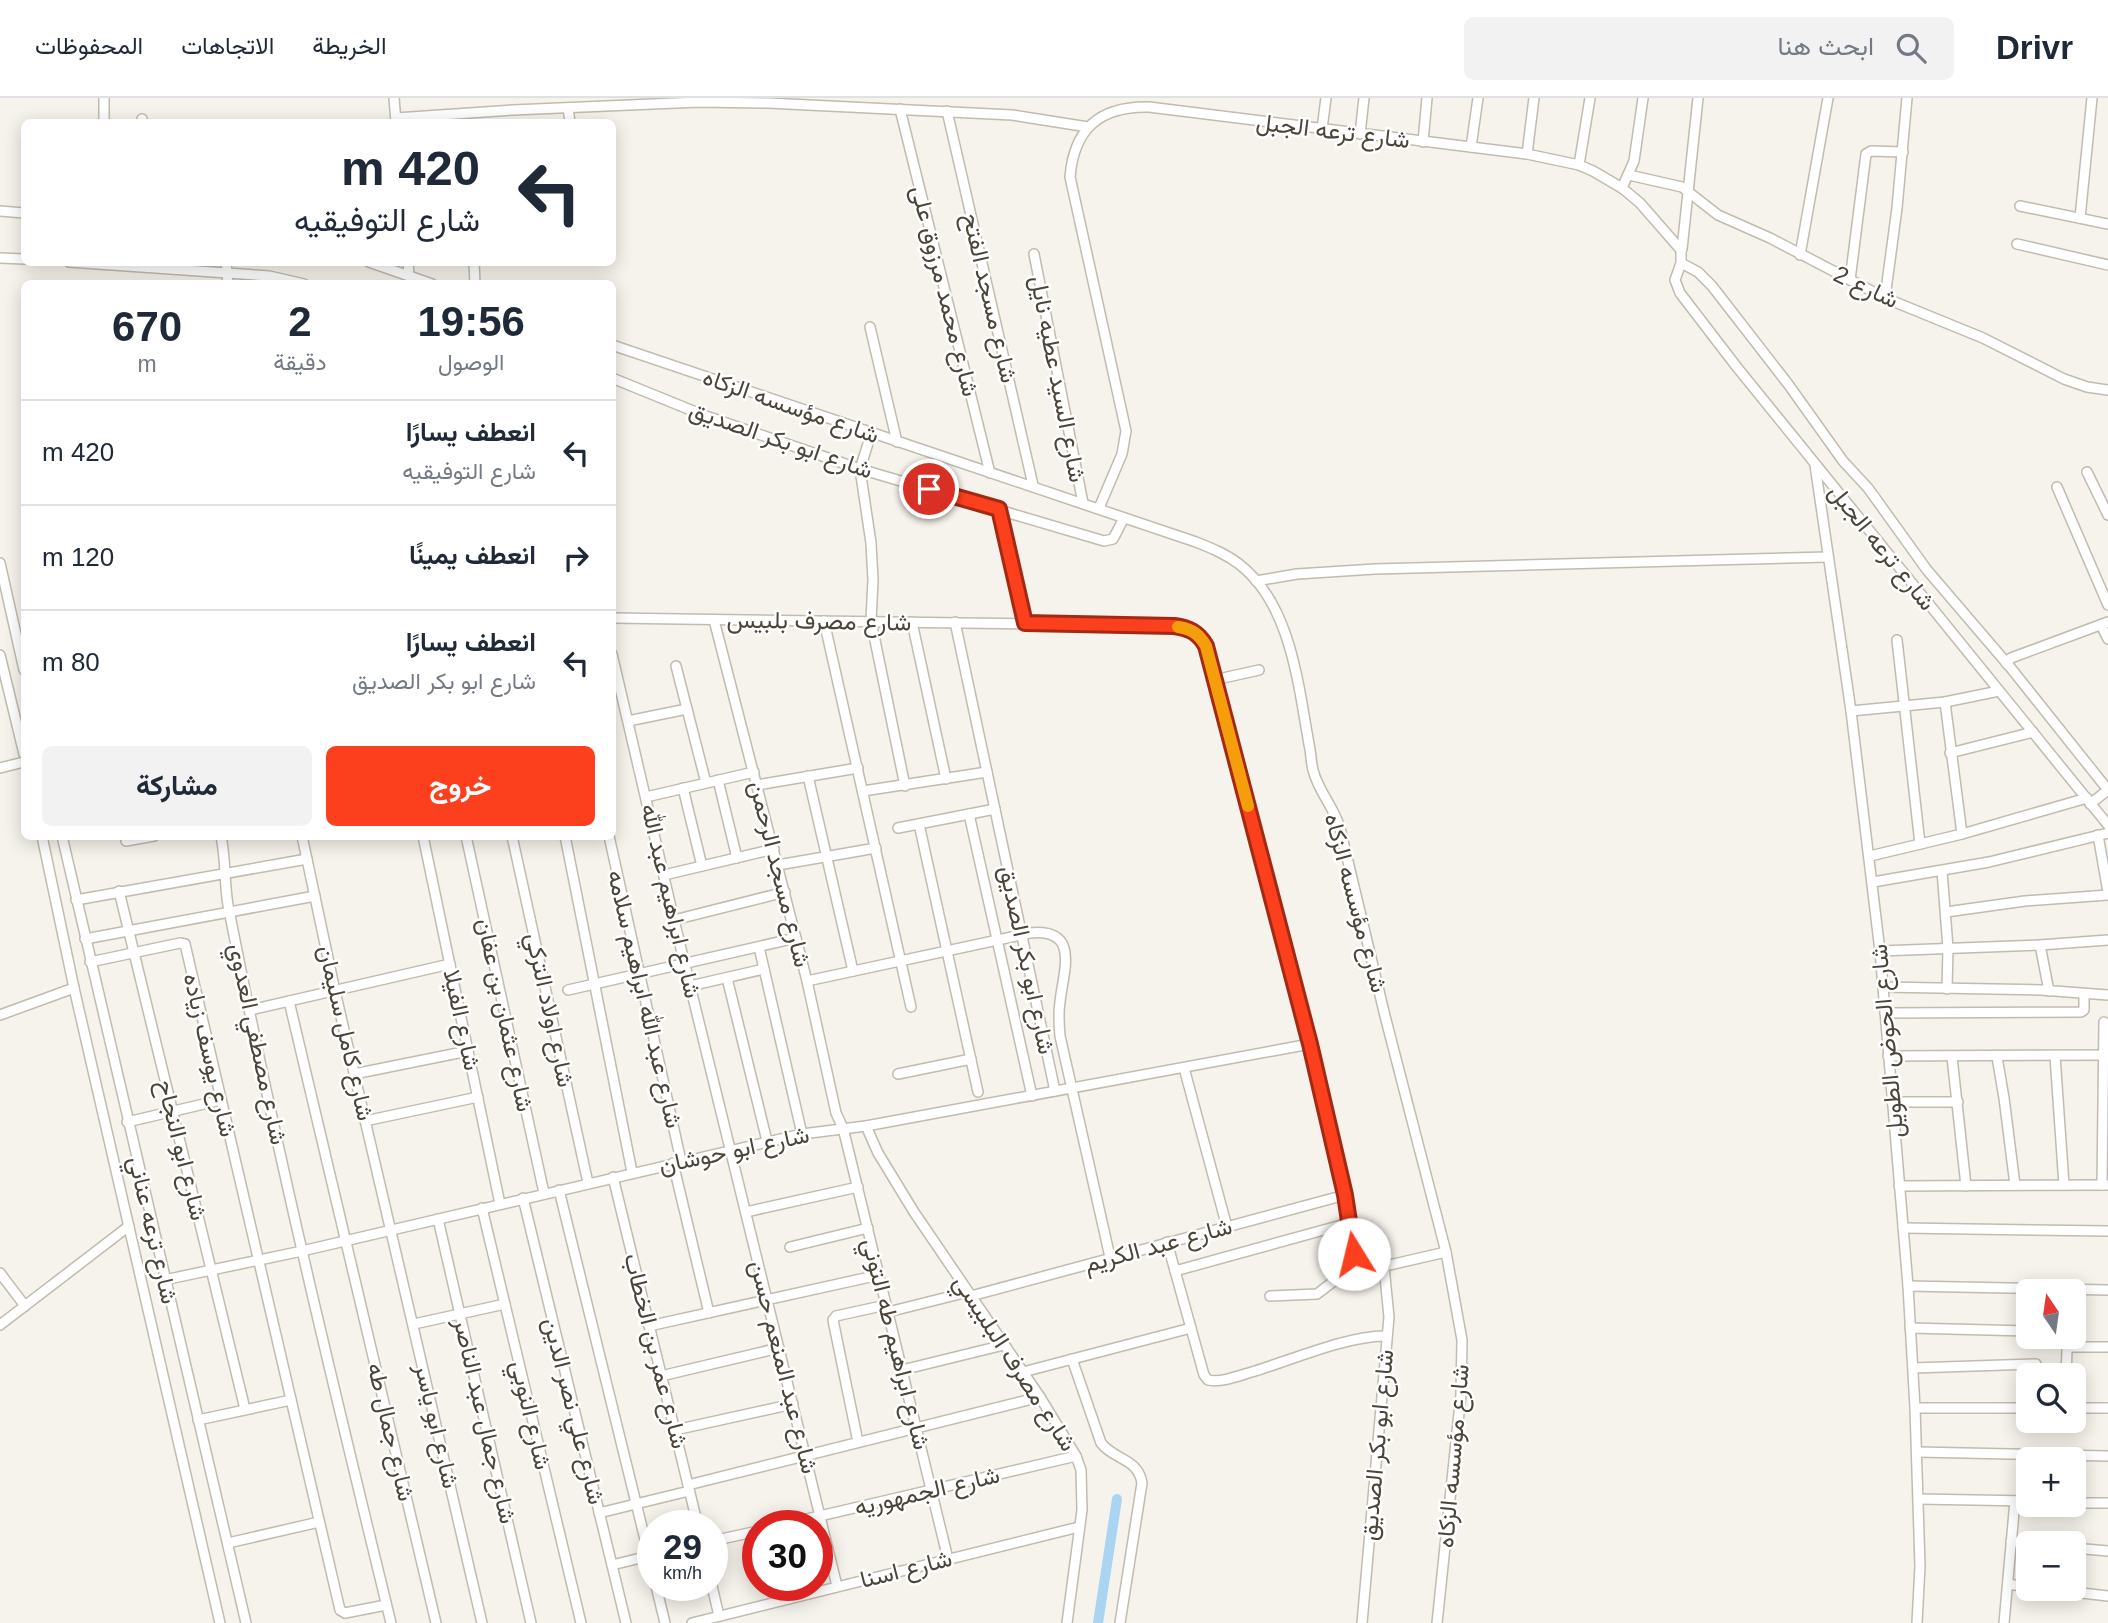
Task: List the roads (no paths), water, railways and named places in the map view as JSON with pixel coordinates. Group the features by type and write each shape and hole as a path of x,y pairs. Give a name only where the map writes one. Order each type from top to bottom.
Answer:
{"street":[{"path":"104,98 104,119"},
{"path":"394,98 396,119"},
{"path":"513,98 513,110"},
{"path":"1322,129 1326,98"},
{"path":"1360,134 1364,98"},
{"path":"1423,142 1427,98"},
{"path":"1471,147 1478,98"},
{"path":"1527,154 1534,98"},
{"path":"1579,165 1590,98"},
{"path":"1622,188 1636,154 1643,98"},
{"path":"1681,250 1698,98"},
{"path":"1800,255 1828,98"},
{"path":"1885,298 1908,98"},
{"path":"2080,218 2092,98"},
{"path":"408,119 513,110 699,102 947,111 1012,116 1088,127 1071,158 1070,177 1126,431 1122,454 1099,508"},
{"name":"شارع ترعه الجبل","path":"1088,127 1106,113 1127,107 1149,107 1527,154 1579,165 1622,188 1640,202 1681,250 1681,262 1675,281 1680,293 1814,463 2108,825"},
{"path":"568,108 570,119"},
{"name":"شارع محمد مرزوق على","path":"900,109 990,473"},
{"name":"شارع مسجد الفتح","path":"947,111 1033,485"},
{"path":"1850,280 1866,154 1871,151 1903,152"},
{"name":"شارع 2","path":"1629,175 1688,191 1718,215 1885,298 1983,338 2064,379 2087,387 2108,390"},
{"path":"2020,206 2108,224"},
{"path":"0,211 21,213"},
{"path":"2017,244 2108,265"},
{"name":"شارع السيد عطيه نايل","path":"1034,254 1083,503"},
{"path":"0,258 21,260"},
{"name":"شارع ترعه الجبل","path":"1681,262 1698,272 1712,286 1788,384 1843,461 1868,488 1927,570 2106,787"},
{"path":"108,266 227,278 269,276 286,280"},
{"path":"380,266 420,280"},
{"path":"408,266 409,276"},
{"path":"870,327 897,442"},
{"name":"شارع مؤسسه الزكاه","path":"616,346 871,434 1033,485 1219,551 1239,564 1256,581 1282,625 1297,683 1316,780 1334,809 1340,828 1446,1252 1459,1315 1462,1368 1437,1623"},
{"name":"شارع ابو بكر الصديق","path":"616,380 703,415 860,469 1104,541 1113,539 1120,516"},
{"path":"871,434 860,469 871,543 871,621 905,786"},
{"name":"شارع الحوض الطويل","path":"1814,463 1851,712 1880,951 1913,1368 1919,1499 1917,1623"},
{"path":"2087,472 2108,515"},
{"path":"2057,487 2108,606"},
{"path":"999,509 1025,623"},
{"path":"1256,581 1297,574 1375,569 1828,557"},
{"path":"0,563 21,656"},
{"name":"شارع مصرف بلبيس","path":"616,618 1025,623 1184,628 1194,631 1201,638 1214,680"},
{"path":"13,620 21,620"},
{"name":"شارع مسجد الرحمن","path":"714,620 785,892 836,1113 843,1128"},
{"path":"824,621 911,1007"},
{"path":"912,622 946,779"},
{"name":"شارع ابو بكر الصديق","path":"955,622 1055,1091"},
{"path":"2006,663 2011,658 2105,623 2108,639"},
{"path":"1897,640 1920,844"},
{"path":"0,655 21,742"},
{"path":"677,666 706,783"},
{"path":"1259,670 1214,680 1310,1044 1345,1195 1354,1254 1361,1265 1372,1269 1446,1252"},
{"name":"شارع ابراهيم عبد الله","path":"616,671 731,1149"},
{"path":"1851,712 1945,702 1999,691"},
{"path":"1945,702 1962,834"},
{"path":"628,721 687,709"},
{"path":"1950,753 2033,732"},
{"path":"0,768 21,763"},
{"path":"757,785 858,768"},
{"path":"646,797 754,772"},
{"path":"863,791 987,772"},
{"path":"808,776 853,971"},
{"path":"718,780 737,858"},
{"path":"1870,856 2090,801 2106,787"},
{"path":"683,788 702,866"},
{"path":"898,828 995,809"},
{"path":"969,814 1032,1096"},
{"path":"919,824 978,1092"},
{"path":"1873,882 1989,862 2103,834 2108,893 1946,912"},
{"name":"شارع ترعه عناني","path":"43,840 74,988 220,1623"},
{"name":"شارع ترعه عناني","path":"63,840 246,1623"},
{"path":"125,841 131,840"},
{"name":"شارع مصطفي العدوي","path":"222,840 230,912 302,1251 391,1623"},
{"name":"شارع كامل سليمان","path":"303,840 354,1074 392,1229"},
{"name":"شارع الفيلا","path":"424,840 500,1203"},
{"name":"شارع عثمان بن عفان","path":"467,840 544,1193"},
{"name":"شارع اولاد التركي","path":"513,840 588,1182"},
{"path":"566,840 632,1172"},
{"name":"شارع عبد الله ابراهيم سلامه","path":"610,840 709,1313"},
{"path":"778,865 876,848"},
{"path":"664,875 774,849"},
{"path":"76,900 307,859"},
{"path":"1942,871 1948,948 1947,989"},
{"name":"شارع ابو النجاح","path":"119,891 245,1409"},
{"path":"674,920 785,892"},
{"path":"85,939 315,897"},
{"path":"807,981 1021,934 1041,932 1060,941 1066,951 1066,975 1060,998 1059,1024 1110,1257"},
{"path":"568,990 796,938"},
{"path":"1880,951 2108,940"},
{"name":"شارع يوسف زياده","path":"90,962 185,944 340,1610 345,1613 386,1605"},
{"path":"2040,945 2049,991"},
{"path":"759,947 803,1134"},
{"path":"250,1010 450,964"},
{"path":"690,986 764,969"},
{"path":"727,978 766,1141"},
{"path":"1883,987 2108,995"},
{"path":"0,1015 74,988"},
{"path":"1885,1013 2081,1012 2084,1008 2084,993"},
{"name":"شارع جمال طه","path":"289,1001 436,1623"},
{"path":"1899,1186 2105,1185 2104,1022"},
{"name":"شارع ابو حوشان","path":"164,1280 302,1251 766,1141 866,1126 1310,1044"},
{"path":"354,1074 468,1051"},
{"path":"1888,1056 2106,1055"},
{"path":"2055,1056 2064,1185"},
{"path":"1952,1057 1966,1186"},
{"path":"1997,1057 2014,1185"},
{"path":"898,1074 971,1059"},
{"path":"1184,1068 1227,1227"},
{"path":"365,1121 478,1097"},
{"path":"127,1122 220,1100"},
{"path":"1892,1102 1958,1102"},
{"name":"شارع مصرف البلبيسي","path":"866,1126 885,1166 1076,1455 1083,1488 1067,1623"},
{"name":"شارع ابراهيم طه التوني","path":"843,1128 948,1559"},
{"name":"شارع عبد المنعم حسن","path":"731,1149 818,1510"},
{"name":"شارع عمر بن الخطاب","path":"613,1177 694,1510"},
{"path":"746,1212 858,1187"},
{"path":"559,1190 638,1510"},
{"name":"شارع عبد الكريم","path":"858,1442 832,1320 836,1316 969,1294 1345,1195"},
{"name":"شارع علي نصر الدين","path":"523,1198 626,1623"},
{"name":"شارع النوبي","path":"482,1208 581,1623"},
{"name":"شارع جمال عبد الناصر","path":"439,1219 531,1623"},
{"path":"1175,1271 1349,1223"},
{"path":"0,1325 129,1226"},
{"path":"790,1247 868,1228"},
{"path":"1903,1228 2108,1231"},
{"name":"شارع ابو ياسر","path":"392,1229 482,1623"},
{"path":"1167,1242 1204,1375 1208,1381 1244,1374 1358,1339 1386,1336"},
{"path":"1270,1296 1317,1294 1334,1281 1354,1273 1361,1265"},
{"name":"شارع ابو بكر الصديق","path":"1362,1623 1389,1317 1384,1267"},
{"path":"0,1273 25,1306"},
{"path":"649,1326 879,1275"},
{"path":"1908,1286 2108,1290"},
{"path":"414,1324 505,1304"},
{"path":"1023,1373 1191,1328"},
{"path":"1910,1328 2016,1331"},
{"path":"902,1370 1004,1345"},
{"path":"2066,1363 2069,1347 2108,1347"},
{"path":"661,1376 779,1348"},
{"name":"شارع مصرف البلبيسي","path":"1072,1359 1101,1443 1109,1451 1132,1463 1138,1469 1142,1483 1120,1623"},
{"path":"1913,1368 2016,1364"},
{"path":"599,1513 858,1442 1040,1397"},
{"path":"198,1420 291,1400"},
{"path":"675,1430 793,1405"},
{"path":"1915,1408 2016,1408"},
{"path":"2086,1408 2108,1408"},
{"path":"1917,1452 2108,1456"},
{"name":"شارع الجمهوريه","path":"833,1513 1076,1455"},
{"path":"1919,1499 2015,1501 2004,1623"},
{"path":"2086,1503 2108,1503"},
{"path":"228,1543 320,1522"},
{"name":"شارع اسنا","path":"692,1623 1079,1527"},
{"path":"2011,1541 2016,1542"},
{"path":"2086,1549 2108,1551"},
{"path":"612,1565 637,1559"},
{"name":"شارع عبد المنعم حسن","path":"833,1570 837,1586"},
{"path":"2007,1584 2016,1585"},
{"path":"2086,1593 2108,1596"},
{"path":"660,1601 665,1623"},
{"path":"716,1601 719,1616"}],"waterway":[{"path":"1098,1623 1117,1499"}]}
